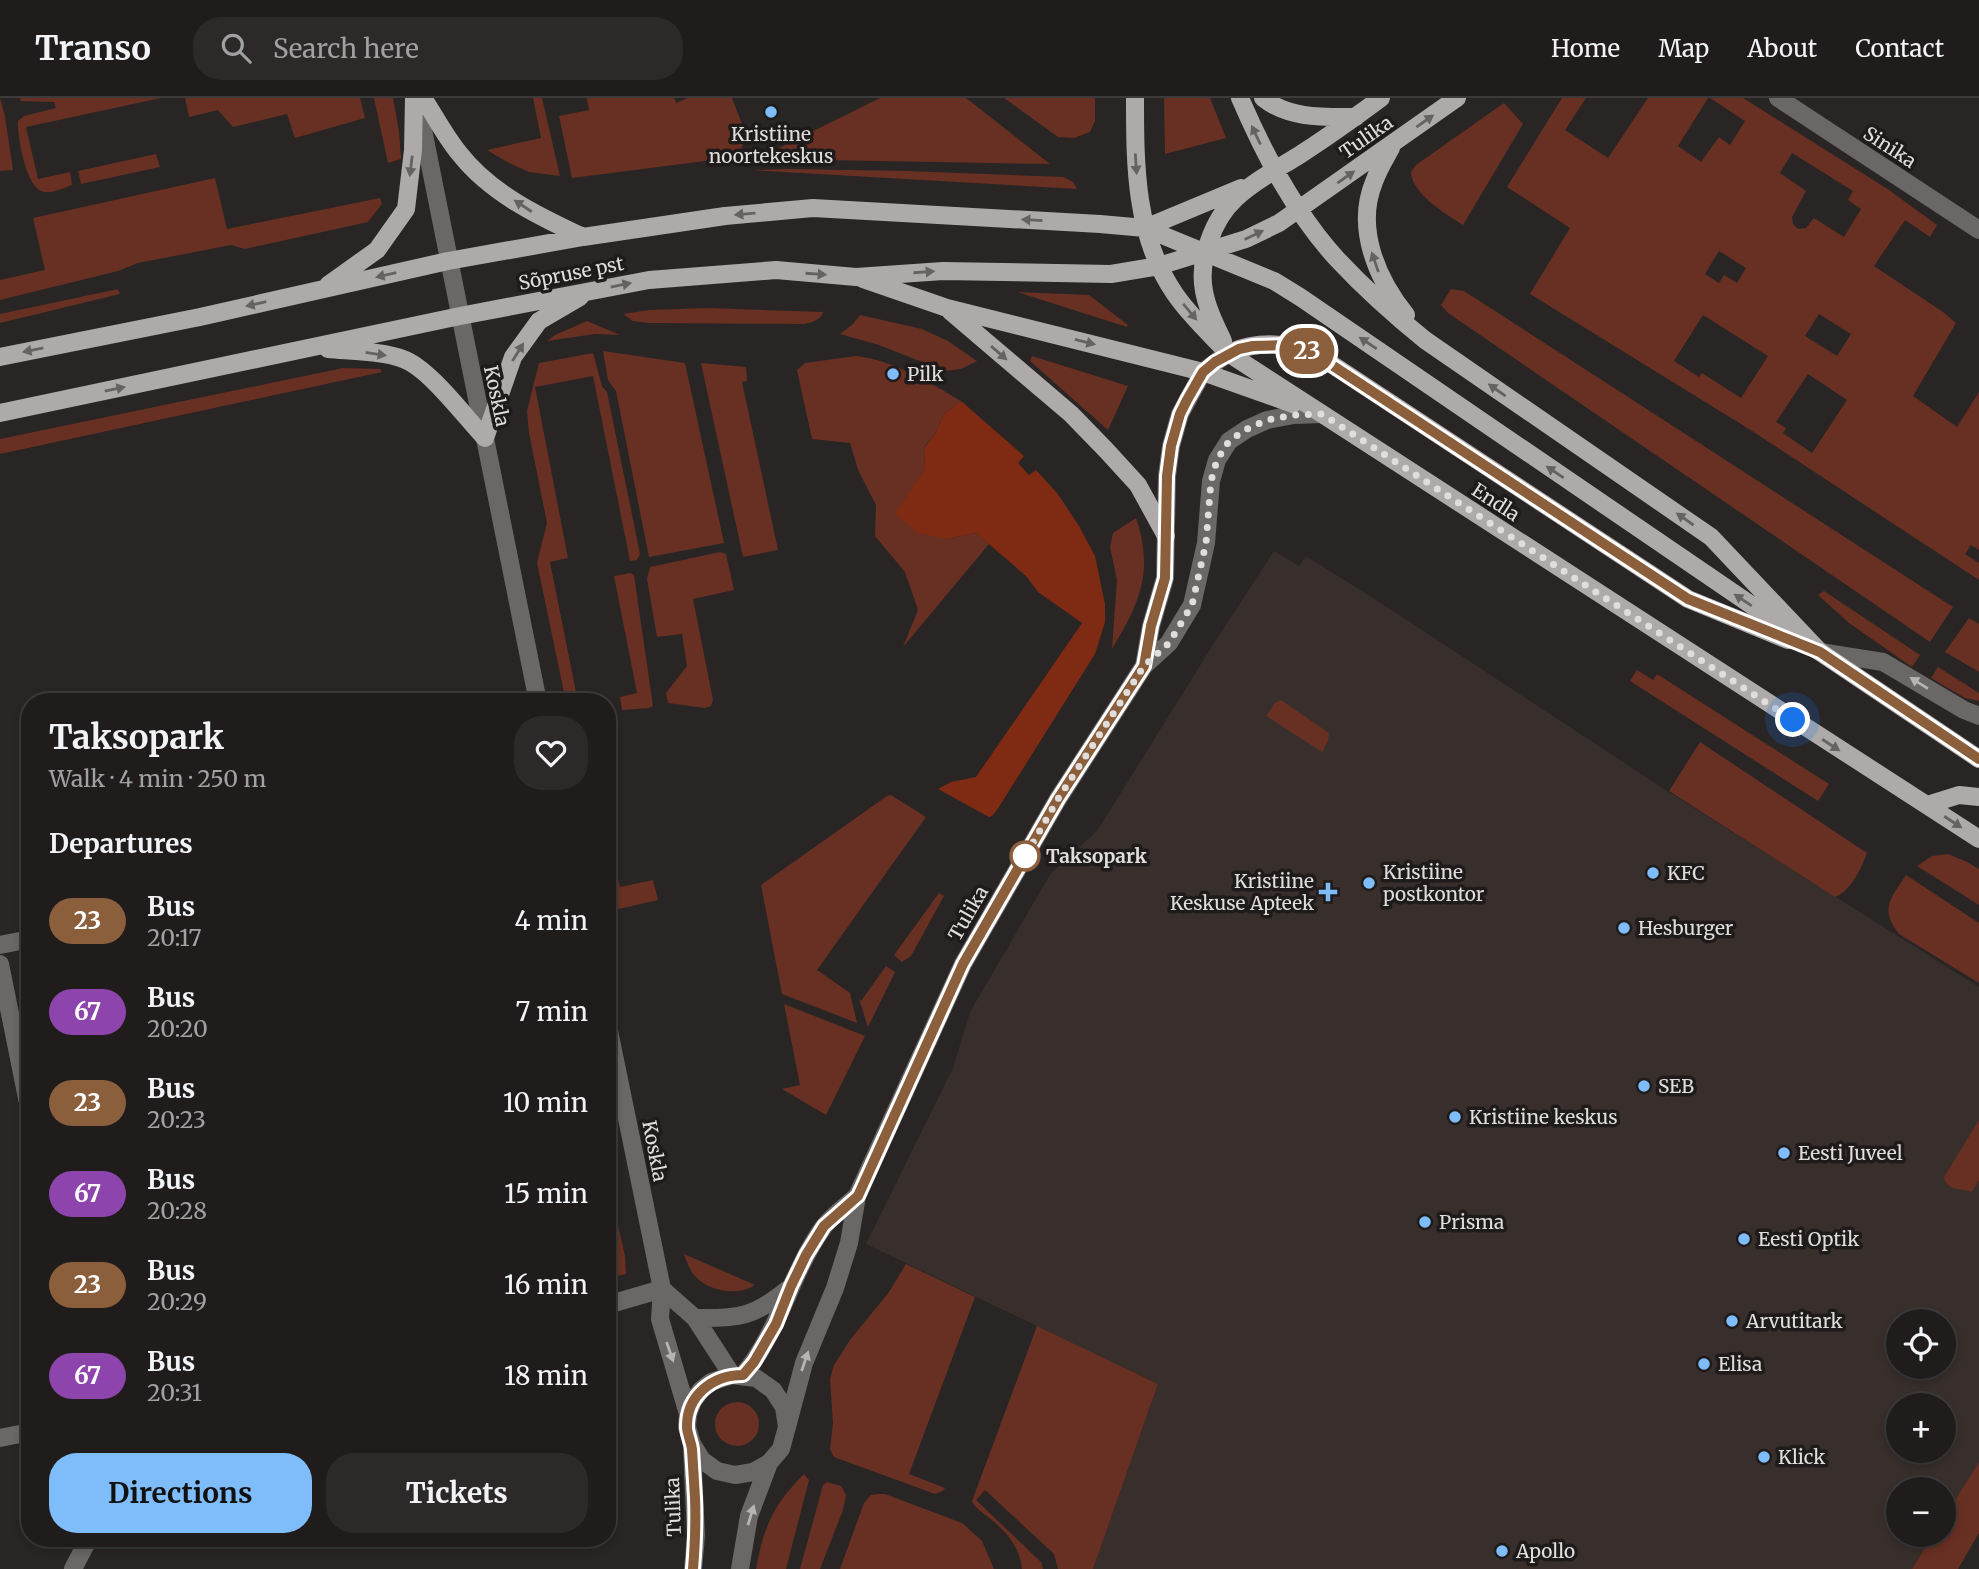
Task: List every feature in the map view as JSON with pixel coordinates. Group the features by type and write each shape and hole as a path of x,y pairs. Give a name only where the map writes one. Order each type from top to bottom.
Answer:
{"main road":[{"path":"323,289 377,250 406,209 413,150 415,98"},
{"path":"423,98 459,153 489,184 537,215 583,237"},
{"name":"Endla","path":"1135,98 1136,169 1145,229 1159,266 1174,292 1228,353 1979,839"},
{"path":"1240,98 1257,137 1299,210 1336,257 1381,304 1425,340 1711,537 1820,652"},
{"path":"1263,98 1283,110 1320,117 1356,117"},
{"name":"Tulika","path":"1255,182 1381,98"},
{"name":"Tulika","path":"1207,253 1279,223 1457,98"},
{"path":"1393,143 1374,182 1368,202 1371,251 1378,273 1392,298 1425,340"},
{"path":"1145,229 1255,182"},
{"path":"1255,182 1225,209 1214,228 1203,273 1203,289 1208,309 1228,353 1270,344 1288,345 1315,354 1688,599 1820,652"},
{"name":"Sõpruse pst","path":"0,357 200,317 449,261 583,237 725,216 813,208 1100,224 1145,229"},
{"path":"1145,229 1274,281 1300,297 1979,759"},
{"name":"Sõpruse pst","path":"0,413 460,316 649,280 776,271 856,277 943,271 1111,274 1159,266 1207,253"},
{"path":"856,277 947,308 1203,372 1322,414"},
{"path":"309,348 404,359 427,375 485,438 513,357 539,321 592,290"},
{"path":"947,308 1071,414 1106,450 1138,485 1166,536"},
{"path":"1927,806 1959,795 1979,797"}],"street":[{"name":"Koskla","path":"415,98 536,693"},
{"name":"Sinika","path":"1778,98 1979,230"},
{"path":"1203,372 1228,353"},
{"name":"Tulika","path":"1144,666 1151,626 1165,578 1167,476 1171,446 1180,414 1203,372"},
{"name":"Tulika","path":"787,1427 804,1363 835,1288 849,1243 858,1196 963,964 1058,799 1144,666 1169,643 1192,605 1206,543 1211,481 1217,460 1229,441 1267,420 1322,414"},
{"path":"1820,652 1883,662 1964,710 1979,716"},
{"path":"0,945 21,941"},
{"path":"0,964 21,1068"},
{"name":"Koskla","path":"616,1065 662,1289 660,1320 688,1414"},
{"name":"Tulika","path":"737,1375 754,1362 776,1324 806,1255 824,1226 858,1196"},
{"path":"695,1318 742,1317 768,1305 791,1286"},
{"path":"616,1302 662,1289 695,1318 737,1375"},
{"path":"740,1569 749,1516 769,1463 781,1449 787,1427 784,1407 773,1390 756,1378 737,1375 711,1382 701,1390 688,1414 687,1427 692,1444 702,1460 717,1471 735,1475 753,1472 769,1463"},
{"path":"0,1438 21,1434"},
{"name":"Tulika","path":"692,1444 696,1536 693,1569"},
{"path":"73,1569 84,1547"}],"shaded area":[{"path":"0,98 5,116 13,170 0,171"},
{"path":"20,98 161,98 26,127 38,179 70,172 72,185 45,192 38,189 28,173 21,149 18,121 24,116 56,108 54,102 21,101"},
{"path":"185,98 360,98 365,118 295,138 287,114 233,127 218,110 189,117"},
{"path":"374,98 393,98 401,159 388,163"},
{"path":"533,98 542,98 560,176 529,172 487,150 541,138"},
{"path":"587,98 674,98 676,103 688,98 732,98 747,137 740,151 721,159 572,178 559,116 589,110"},
{"path":"880,98 966,98 1050,164 766,159 763,156"},
{"path":"1004,98 1095,98 1095,121 1090,132 1074,138 1058,137"},
{"path":"1164,98 1210,98 1226,138 1165,154"},
{"path":"1562,98 1586,98 1565,130 1608,158 1648,98 1708,98 1678,146 1701,162 1719,137 1730,145 1745,121 1710,98 1743,98 1889,190 1937,225 1930,237 1905,220 1874,266 1956,323 1913,396 1957,427 1979,392 1979,550 1971,545 1965,554 1979,563 1979,580 1749,429 1530,294 1570,228 1507,187","holes":["1792,153 1853,191 1848,200 1861,209 1844,237 1814,218 1806,228 1798,229 1793,224 1792,217 1806,191 1780,173","1719,251 1746,268 1737,283 1724,275 1719,283 1705,274","1819,314 1851,334 1837,356 1805,336","1703,315 1768,356 1741,398 1702,373 1699,377 1674,361","1808,374 1847,400 1812,453 1783,433 1786,428 1776,422"]},
{"path":"1504,103 1523,124 1463,225 1423,196 1411,172 1416,165"},
{"path":"156,154 160,167 81,184 78,171"},
{"path":"751,170 1064,177 1073,182 1077,189"},
{"path":"215,178 227,229 380,198 382,204 368,222 245,249 231,245 138,263 118,271 0,300 0,280 45,270 33,218"},
{"path":"118,289 120,294 0,323 0,314"},
{"path":"1451,289 1464,291 1953,607 1930,642 1448,313 1441,305"},
{"path":"1017,292 1089,295 1128,325 1127,327"},
{"path":"708,308 823,312 818,319 805,324 649,323 633,321 623,314 649,310"},
{"path":"860,315 922,329 948,341 977,361 961,369 945,371 879,345 840,334"},
{"path":"587,321 620,335 595,334 547,341 555,335"},
{"path":"603,351 685,363 724,543 649,557 616,391 608,380"},
{"path":"593,353 602,386 607,392 640,554 637,560 630,561 593,376 535,387 568,558 550,562 576,693 564,693 537,563 547,523 527,411 539,363"},
{"path":"856,356 897,367 961,401 944,414 935,434 925,446 924,470 896,514 947,539 976,533 989,544 903,647 918,610 905,572 875,536 876,505 858,470 850,443 812,439 797,370 805,363"},
{"path":"1032,356 1128,386 1108,430 1030,361"},
{"path":"701,363 746,367 747,381 742,382 778,550 743,557"},
{"path":"343,368 380,369 382,372 0,454 0,439"},
{"path":"961,401 1024,456 1018,463 1029,475 1036,470 1057,493 1095,556 1105,604 1105,622 1095,654 997,810 989,817 938,789 951,782 976,777 1082,623 1038,592 1026,576 976,533 947,539 918,533 895,514 924,470 925,447 935,434 944,414"},
{"path":"1136,518 1144,554 1144,571 1137,601 1112,649 1117,580 1110,547 1113,533"},
{"path":"1274,551 1299,566 1306,556 1664,789 1979,987 1979,1474 1956,1512 1956,1477 1886,1477 1886,1547 1936,1547 1922,1569 1093,1569 1158,1384 866,1244 953,1068 970,1012 1051,873 1097,831"},
{"path":"720,552 726,554 734,590 693,599 713,700 711,706 705,708 668,703 666,693 687,666 682,634 657,637 647,579 650,567"},
{"path":"630,573 634,575 653,706 622,710 620,697 637,693 614,576"},
{"path":"1824,591 1920,655 1912,667 1849,623 1818,595"},
{"path":"1969,618 1979,624 1979,672 1945,652"},
{"path":"1938,667 1979,693 1979,701 1965,698 1931,678"},
{"path":"1637,670 1653,680 1657,674 1829,784 1818,801 1630,681"},
{"path":"1281,700 1329,733 1322,752 1266,716 1275,703"},
{"path":"1700,742 1867,853 1851,885 1835,897 1669,791"},
{"path":"891,795 926,817 817,970 850,993 857,1023 782,994 761,885"},
{"path":"1948,854 1979,869 1979,905 1917,866 1932,856"},
{"path":"616,871 620,887 653,880 658,900 616,910"},
{"path":"1906,875 1979,923 1979,983 1899,934 1888,910 1892,897"},
{"path":"939,893 944,896 911,956 902,962 894,955"},
{"path":"886,966 895,972 868,1027 859,999 861,1001"},
{"path":"784,1004 865,1036 826,1115 782,1089 800,1085"},
{"path":"1979,1120 1979,1180 1972,1192 1955,1188 1945,1181 1944,1177"},
{"path":"616,1216 625,1256 626,1274 616,1276"},
{"path":"684,1254 755,1285 741,1291 710,1287 695,1276"},
{"path":"906,1264 975,1297 909,1474 945,1488 935,1494 834,1457 830,1449 833,1423 830,1379 834,1365 850,1340 889,1292"},
{"path":"1037,1326 1158,1384 1093,1569 1058,1569 1054,1554 985,1490 976,1500 1041,1562 1043,1569 1022,1569 1011,1540 972,1501"},
{"path":"737,1402 752,1409 759,1424 752,1439 737,1446 722,1439 715,1424 722,1409"},
{"path":"1979,1462 1979,1533 1958,1569 1912,1569 1926,1547 1956,1547 1956,1499"},
{"path":"804,1474 809,1480 786,1569 756,1569 771,1517"},
{"path":"827,1482 841,1486 846,1495 843,1510 820,1569 800,1569 823,1485"},
{"path":"885,1494 962,1523 982,1541 994,1569 840,1569 864,1503 871,1495"}],"bus line":[{"name":"23","path":"693,1569 695,1499 692,1444 687,1427 693,1401 711,1382 732,1375 743,1375 754,1362 776,1324 806,1255 824,1226 858,1196 963,964 1058,799 1144,666 1151,626 1165,578 1167,476 1171,446 1180,414 1203,372 1228,353 1270,344 1288,345 1315,354 1688,599 1820,652 1979,759"}],"place":[{"name":"Kristiine noortekeskus","path":"771,112"},
{"name":"Pilk","path":"893,374"},
{"name":"Taksopark","path":"1025,856"},
{"name":"KFC","path":"1653,873"},
{"name":"Kristiine postkontor","path":"1369,883"},
{"name":"Kristiine Keskuse Apteek","path":"1328,892"},
{"name":"Hesburger","path":"1624,928"},
{"name":"SEB","path":"1644,1086"},
{"name":"Kristiine keskus","path":"1455,1117"},
{"name":"Eesti Juveel","path":"1784,1153"},
{"name":"Prisma","path":"1425,1222"},
{"name":"Eesti Optik","path":"1744,1239"},
{"name":"Arvutitark","path":"1732,1321"},
{"name":"Elisa","path":"1704,1364"},
{"name":"Klick","path":"1764,1457"},
{"name":"Apollo","path":"1502,1551"}],"route":[{"path":"1025,856 1023,860 1058,799 1144,666 1169,643 1192,605 1206,543 1211,481 1217,460 1229,441 1247,429 1267,420 1294,415 1322,414 1793,720"}]}
